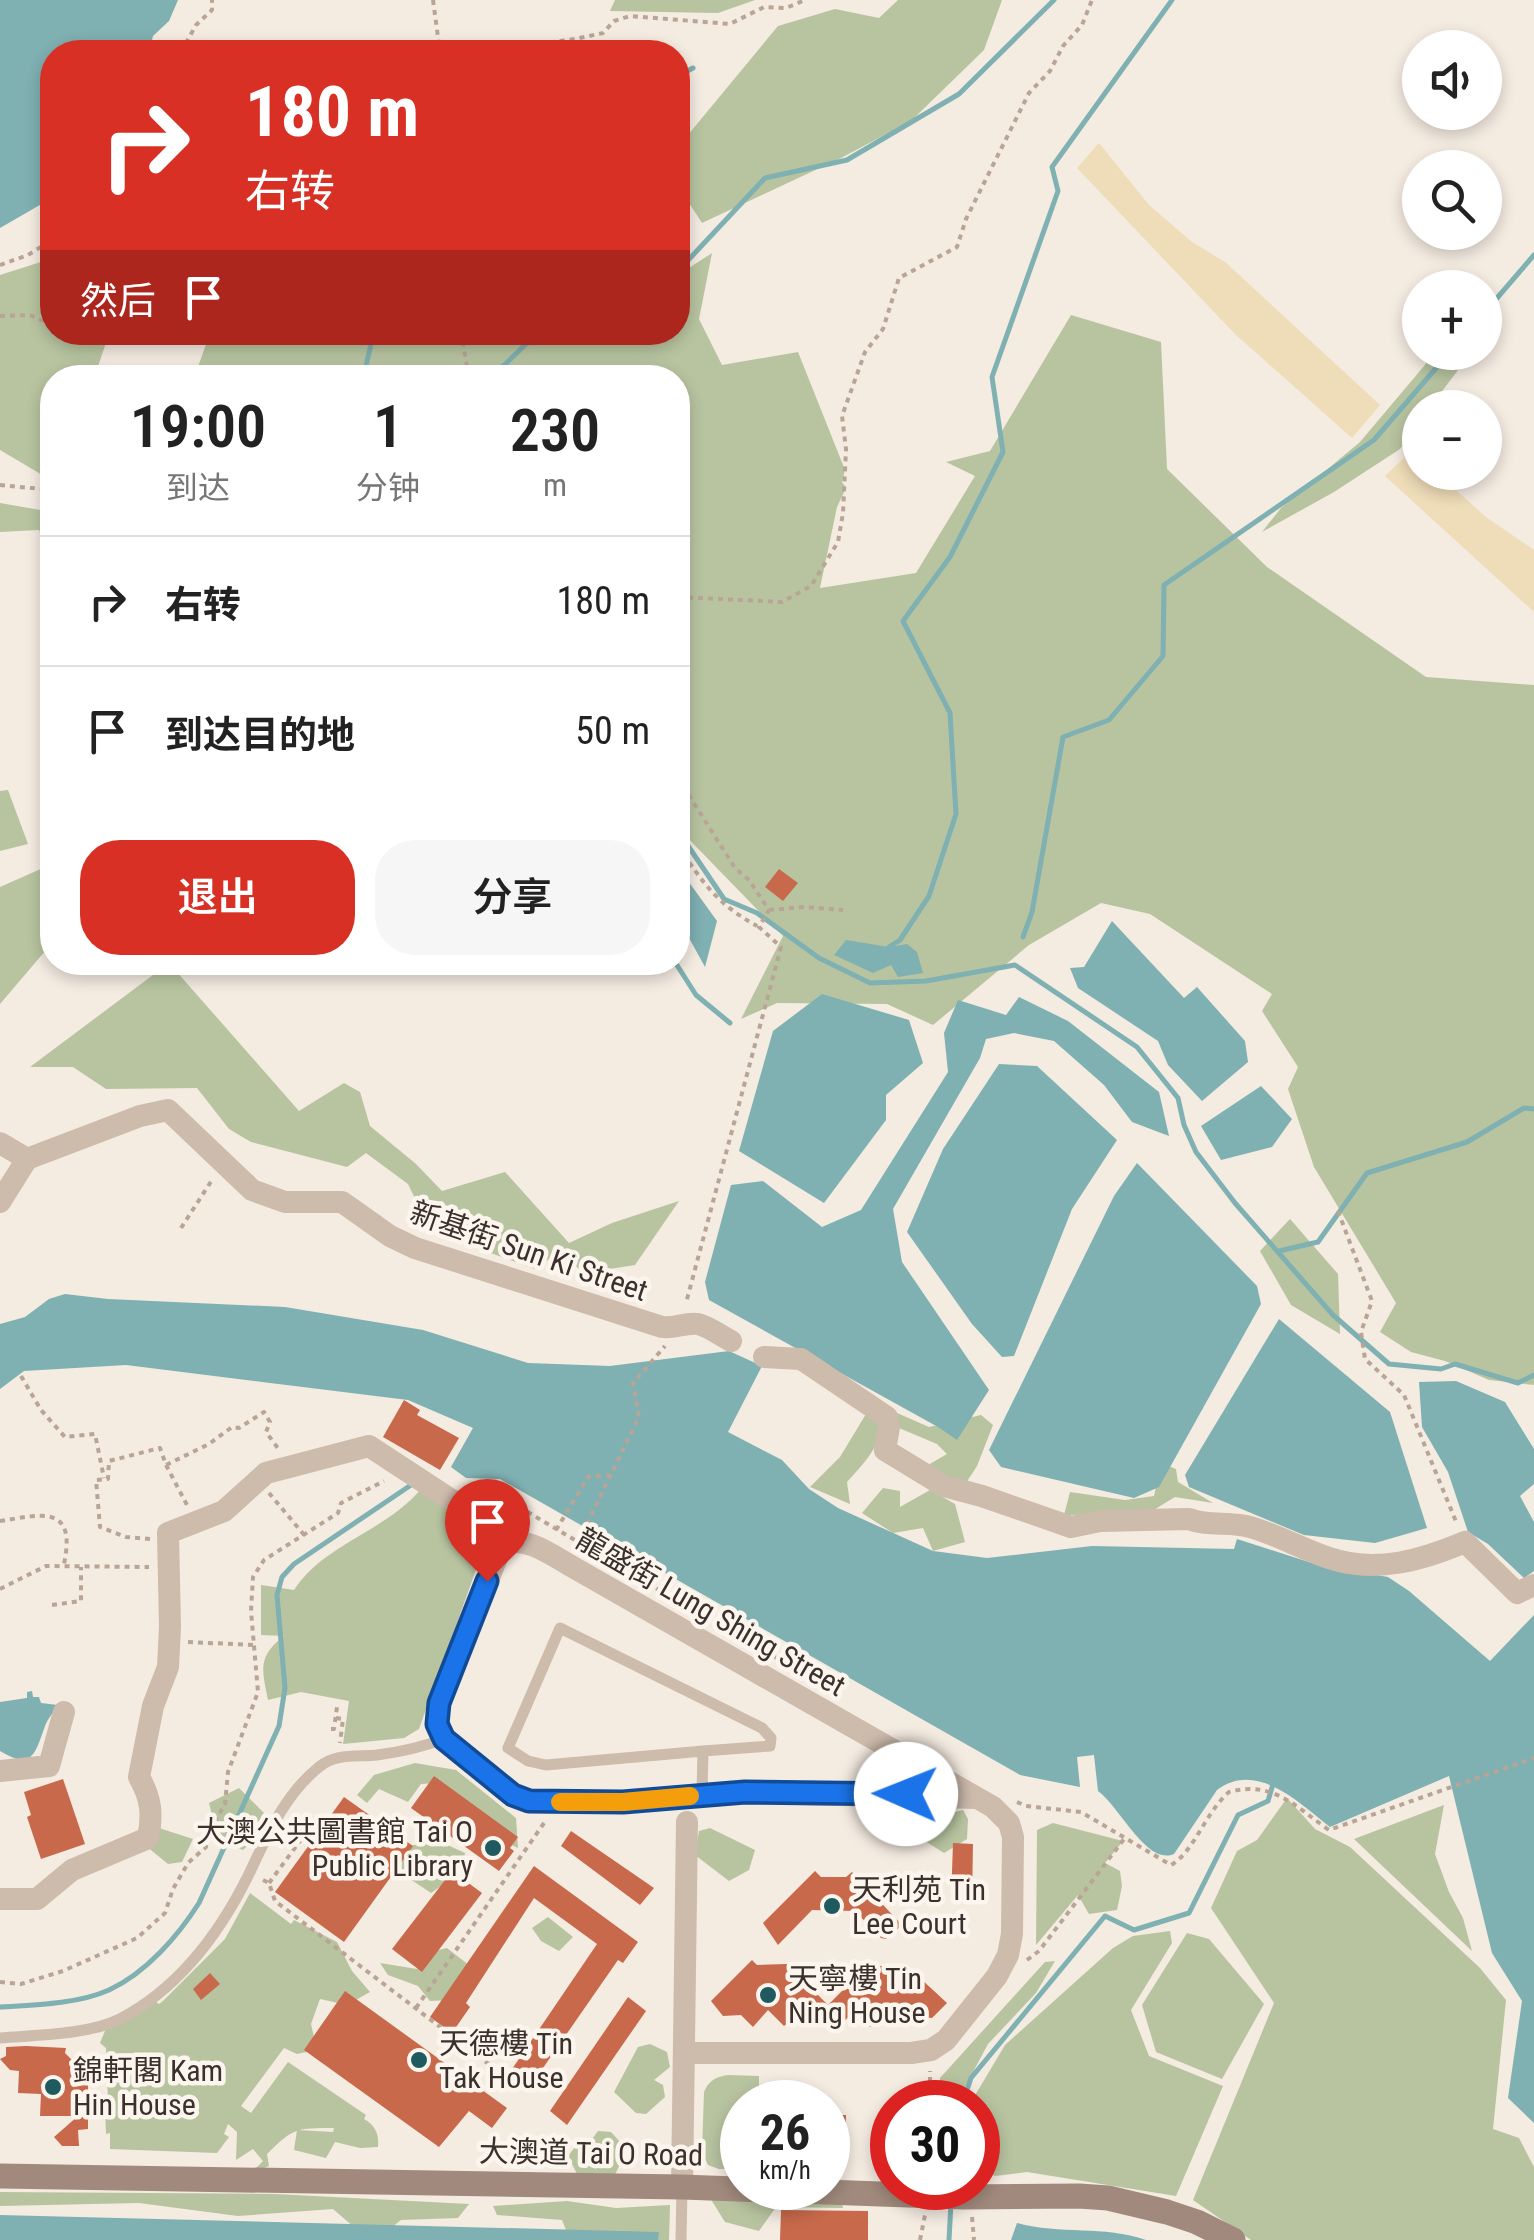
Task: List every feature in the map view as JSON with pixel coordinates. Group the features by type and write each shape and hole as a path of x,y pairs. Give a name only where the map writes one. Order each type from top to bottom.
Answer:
{"main road":[{"name":"大澳道 Tai O Road","path":"0,2176 682,2186 952,2197 1108,2198 1197,2222 1232,2240"}],"street":[{"name":"新基街 Sun Ki Street","path":"27,1159 140,1116 168,1110 252,1190 285,1202 342,1202 390,1236 464,1266 662,1327 677,1329 700,1324 731,1341"},
{"path":"0,1143 27,1159 0,1202"},
{"path":"764,1356 801,1359 886,1418 889,1427 885,1450 944,1486 1071,1527 1100,1521 1188,1519 1200,1524 1242,1525 1278,1535 1331,1559 1366,1565 1419,1561 1465,1542 1491,1564 1510,1589 1517,1593 1534,1585"},
{"path":"0,1899 37,1899 72,1870 148,1838 152,1818 148,1794 139,1777 153,1706 168,1667 168,1533 224,1510 266,1473 369,1446 456,1504"},
{"name":"龍盛街 Lung Shing Street","path":"444,1739 437,1724 439,1703 499,1550 505,1543 516,1542 531,1545 578,1570 1001,1813 1012,1830 1010,1945 997,1976 946,2040 931,2050 911,2054 685,2053"},
{"path":"0,1771 50,1766 64,1712"},
{"path":"444,1739 513,1795 529,1801 623,1802 702,1794 977,1798"},
{"path":"875,1794 892,1782 894,1768 890,1755 876,1740"},
{"path":"682,2186 687,1822"}],"lane":[{"path":"560,1628 762,1728 771,1738 770,1746 703,1752 546,1765 528,1762 508,1748 560,1628"},
{"path":"0,2038 61,2034 118,2020 198,1958 223,1922 282,1809 317,1768 338,1758 377,1755 444,1739"},
{"path":"702,1794 703,1752"},
{"path":"681,2240 682,2186"}],"path":[{"path":"188,40 212,10 212,0"},
{"path":"433,0 438,40"},
{"path":"568,40 604,33 614,21 630,16 730,24 764,7 786,8 805,0"},
{"path":"690,598 782,602 810,586 838,542 846,450 842,416 865,352 884,329 899,278 957,247 966,219 1029,93 1050,71 1063,46 1082,25 1092,0"},
{"path":"0,265 40,248"},
{"path":"0,316 30,315 40,320"},
{"path":"0,485 40,489"},
{"path":"690,797 735,868 749,880 769,911"},
{"path":"578,1542 639,1417 632,1383 683,1325 683,1312 781,947 759,927 728,910 690,863"},
{"path":"769,911 804,907 843,910"},
{"path":"759,927 769,911"},
{"path":"181,1228 223,1163"},
{"path":"1338,1210 1372,1301 1361,1332 1365,1358 1404,1395 1465,1542"},
{"path":"21,1376 41,1410 66,1437 96,1434 104,1478"},
{"path":"166,1465 264,1412 270,1422 266,1432 288,1468"},
{"path":"168,1533 160,1540 126,1537 100,1527 96,1480 108,1478 109,1461 160,1448 196,1524"},
{"path":"0,1982 21,1984 63,1971 137,1938 165,1913 173,1889 188,1863 206,1847 208,1833 225,1804 228,1772 258,1692 253,1577 264,1560 338,1513 341,1503 406,1468"},
{"path":"556,1530 588,1478 610,1476"},
{"path":"258,1480 304,1536"},
{"path":"456,1504 473,1490 526,1512 693,1610"},
{"path":"0,1521 52,1514 61,1523 66,1539 64,1564"},
{"path":"0,1590 46,1566 168,1567"},
{"path":"52,1605 81,1601 81,1568"},
{"path":"726,1629 814,1679"},
{"path":"169,1641 254,1645"},
{"path":"331,1729 336,1718 334,1707"},
{"path":"336,1718 344,1719 338,1758"},
{"path":"1010,1797 1026,1806 1081,1812 1170,1865 1182,1858 1203,1821 1230,1792 1261,1788 1280,1796 1329,1830 1534,1758"},
{"path":"416,2008 551,1812"},
{"path":"269,1883 314,1822"},
{"path":"1023,1954 1019,1965 1039,1951 1126,1838"},
{"path":"250,1873 269,1883 275,1900 524,2091"}],"green space":[{"path":"615,0 755,0 718,13 610,11"},
{"path":"898,0 1002,0 984,50 911,121 702,223 690,204 690,132 778,26 835,9 879,18"},
{"path":"712,253 699,319 722,365 798,352 845,470 842,482 846,488 837,507 820,588 916,573 975,476 946,462 990,451 1071,315 1161,342 1167,469 1267,567 1426,677 1534,685 1534,1385 1489,1380 1445,1361 1411,1352 1380,1332 1396,1303 1314,1167 1288,1089 1298,1067 1262,1011 1272,994 1150,914 1101,903 1029,945 933,1025 887,1004 777,1003 741,1019 783,936 690,840 690,365 199,365 206,345 690,345 690,267"},
{"path":"40,262 40,345 105,345 98,365 40,365 40,474 0,450 0,275"},
{"path":"1421,370 1458,370 1443,390 1404,390"},
{"path":"1402,392 1400,449 1262,532 1281,508 1360,442"},
{"path":"0,503 40,510 40,532 0,532"},
{"path":"8,790 28,844 0,851 0,791"},
{"path":"40,869 40,957 0,1004 0,887"},
{"path":"153,975 180,975 299,1111 344,1083 360,1092 370,1126 442,1191 505,1172 569,1243 612,1223 679,1201 635,1265 584,1273 559,1252 535,1269 466,1244 461,1224 421,1211 408,1184 366,1153 347,1167 251,1142 229,1129 197,1088 106,1089 73,1067 30,1067"},
{"path":"1290,1219 1338,1274 1340,1334 1291,1305 1260,1251"},
{"path":"897,1413 929,1427 981,1415 993,1425 966,1483 937,1488 928,1465 947,1454 937,1444 899,1428"},
{"path":"866,1414 882,1425 873,1449 847,1482 850,1504 810,1487 840,1457"},
{"path":"1161,1463 1176,1469 1178,1482 1213,1503 1175,1497 1147,1514 1064,1515 1070,1492 1125,1500 1154,1496"},
{"path":"883,1488 900,1491 900,1507 930,1490 955,1504 965,1542 933,1551 923,1528 893,1533 862,1513"},
{"path":"421,1489 453,1508 472,1500 496,1514 419,1729 404,1738 343,1744 349,1701 301,1692 268,1700 265,1657 284,1636 261,1635 261,1585 294,1590 322,1561 391,1516"},
{"path":"415,1763 456,1770 516,1818 518,1848 500,1840 437,1783 421,1784 408,1802 379,1789 367,1803 357,1795 374,1775"},
{"path":"239,1788 265,1814 259,1834 243,1850 218,1839 209,1803"},
{"path":"1287,1798 1315,1829 1350,1847 1480,1968 1506,2000 1493,2129 1519,2138 1534,2167 1534,2240 1251,2240 1193,2200 1274,2003 1211,1908 1237,1851 1257,1840"},
{"path":"1444,1805 1435,1854 1463,1918 1472,1951 1354,1839"},
{"path":"963,1810 968,1819 967,1839 944,1853 925,1841 933,1818"},
{"path":"1053,1823 1123,1841 1105,1863 1120,1871 1122,1886 1117,1910 1089,1914 1078,1895 1036,1945 1037,1830"},
{"path":"159,1828 193,1839 182,1862 168,1864 146,1846"},
{"path":"710,1828 755,1850 749,1870 729,1881 695,1855 699,1831"},
{"path":"443,1843 465,1853 461,1872 431,1893 410,1879 395,1862 413,1845"},
{"path":"250,1893 291,1924 294,1920 337,1942 352,1971 370,1992 347,2005 320,1999 311,2024 317,2050 297,2054 284,2048 241,2106 251,2113 288,2062 366,2115 364,2119 376,2131 378,2147 360,2148 335,2142 326,2158 294,2150 297,2131 267,2154 269,2166 250,2174 263,2161 253,2149 236,2160 237,2132 228,2124 224,2134 229,2137 217,2153 110,2149 110,2133 106,2134 106,2048 100,2043 107,2026 164,2000 225,1939","holes":["311,2128 334,2128 333,2132 300,2130"]},
{"path":"548,1917 573,1937 559,1951 541,1941 532,1928"},
{"path":"1170,1931 1172,1943 1131,2010 1149,2056 1223,2086 1176,2196 1027,2172 1000,2175 1000,2080 984,2080 1005,2045 1113,1948 1133,1936"},
{"path":"1187,1933 1209,1939 1264,2004 1222,2079 1156,2052 1142,2005"},
{"path":"447,1948 474,1969 451,2000 430,2001 418,1986 388,1975 380,1963 417,1969 426,1953"},
{"path":"1055,1961 1036,1993 988,2044 969,2080 940,2080 940,2078 1045,1962"},
{"path":"650,2044 667,2052 670,2067 654,2080 663,2085 665,2097 646,2114 636,2113 614,2092 638,2047"},
{"path":"759,2076 759,2080 720,2080 719,2169 708,2165 702,2152 704,2092 720,2077"},
{"path":"598,2131 611,2132 622,2144 621,2162 612,2181 579,2178 568,2156 575,2147 589,2143"},
{"path":"0,2192 275,2194 469,2204 458,2218 401,2220 376,2240 369,2240 333,2209 238,2216 139,2203 0,2206"},
{"path":"707,2193 720,2193 720,2210 774,2210 759,2231 725,2222"},
{"path":"567,2201 616,2208 670,2205 669,2240 570,2240 562,2220 497,2215 493,2206"}],"sand":[{"path":"1099,143 1149,205 1192,242 1225,262 1380,405 1352,438 1235,334 1077,168"},
{"path":"1402,460 1402,490 1456,490 1486,517 1534,550 1534,612 1385,476"}],"water":[{"path":"0,0 178,0 169,21 152,40 40,40 40,205 0,228"},
{"path":"690,884 717,921 705,967 690,940"},
{"path":"1112,921 1184,998 1197,987 1245,1041 1248,1062 1202,1101 1168,1065 1158,1041 1078,988 1070,968 1084,967"},
{"path":"846,940 889,947 907,944 917,952 923,973 898,977 891,965 873,973 834,955"},
{"path":"822,994 909,1020 923,1063 886,1095 886,1120 824,1203 739,1151 773,1031"},
{"path":"1019,997 1068,1021 1159,1092 1169,1136 1132,1122 1104,1085 1054,1041 1014,1033 986,1039 980,1058 893,1209 902,1262 989,1390 957,1440 709,1300 705,1282 731,1185 763,1181 822,1227 861,1210 948,1072 944,1033 958,1000 1006,1015"},
{"path":"999,1064 1037,1066 1117,1140 1072,1209 1014,1356 1002,1357 972,1324 907,1232 943,1149"},
{"path":"1261,1086 1292,1119 1272,1147 1221,1160 1201,1126"},
{"path":"1137,1163 1257,1286 1261,1304 1159,1487 1134,1498 1001,1467 989,1450 1114,1196"},
{"path":"65,1294 285,1307 423,1330 528,1363 610,1366 729,1351 762,1366 728,1432 782,1460 809,1489 838,1508 933,1551 987,1558 1092,1546 1234,1549 1237,1539 1318,1565 1388,1577 1490,1661 1534,1615 1534,2123 1508,2098 1522,2001 1492,1953 1449,1776 1330,1827 1277,1788 1247,1780 1232,1782 1217,1790 1174,1854 1164,1855 1144,1844 1098,1791 1094,1755 1077,1757 1080,1787 1020,1775 500,1479 466,1478 451,1467 473,1428 408,1400 126,1365 24,1371 0,1389 0,1324 25,1317 49,1299"},
{"path":"1279,1319 1390,1412 1427,1528 1375,1543 1304,1535 1189,1487 1185,1475"},
{"path":"1456,1381 1505,1402 1534,1449 1534,1484 1520,1496 1534,1522 1534,1571 1524,1578 1488,1544 1468,1532 1448,1472 1422,1427 1419,1382"},
{"path":"32,1691 41,1703 58,1705 31,1756 11,1757 0,1751 0,1702 27,1698 27,1692"},
{"path":"0,2215 659,2232 658,2240 0,2240"},
{"path":"1017,2223 1130,2235 1146,2240 1011,2240"}],"building":[{"path":"779,869 798,883 783,901 765,887"},
{"path":"404,1400 420,1410 417,1415 459,1438 440,1470 383,1437"},
{"path":"434,1776 518,1837 510,1848 514,1851 499,1871 411,1808"},
{"path":"63,1779 85,1844 41,1859 27,1817 31,1815 24,1792"},
{"path":"344,1797 413,1846 344,1942 275,1892"},
{"path":"571,1831 654,1888 640,1905 561,1846"},
{"path":"953,1843 973,1844 972,1901 951,1900"},
{"path":"534,1866 638,1942 623,1963 618,1960 527,2091 508,2075 597,1944 534,1898 466,2003 470,2007 452,2033 430,2017"},
{"path":"452,1871 482,1893 422,1972 392,1949"},
{"name":"天利苑 Tin Lee Court","path":"815,1871 821,1877 846,1877 852,1872 902,1925 886,1939 855,1911 812,1910 778,1945 763,1923"},
{"name":"天寧樓 Tin Ning House","path":"752,1960 757,1965 787,1964 828,2005 871,1962 875,1966 907,1966 947,2003 932,2018 913,2016 902,2027 887,2011 870,2027 855,2011 840,2025 815,2024 801,2011 784,2026 768,2010 753,2027 741,2015 723,2016 711,2001"},
{"path":"210,1973 220,1984 201,2000 193,1989"},
{"path":"345,1991 507,2108 492,2128 469,2111 439,2147 304,2050"},
{"path":"628,1997 646,2011 567,2125 550,2111"},
{"name":"錦軒閣 Kam Hin House","path":"6,2047 66,2048 65,2053 88,2071 88,2129 78,2130 79,2146 62,2146 54,2137 78,2116 40,2116 41,2094 18,2093 19,2071 10,2070 0,2059 6,2056"},
{"path":"781,2210 868,2211 868,2240 780,2240"}],"waterway":[{"path":"690,258 765,178 847,160 959,94 1054,0"},
{"path":"889,947 900,940 929,896 956,814 950,713 903,621 950,557 1003,452 992,377 1058,191 1052,167 1172,0"},
{"path":"1502,292 1534,255"},
{"path":"366,365 371,345"},
{"path":"504,365 525,345"},
{"path":"1023,937 1032,912 1063,737 1109,720 1163,656 1164,585 1374,440 1434,370"},
{"path":"690,849 724,899 757,913 819,958 870,983 926,981 1015,965 1137,1047 1178,1098 1196,1152 1235,1203 1333,1315 1389,1364 1441,1369 1455,1364 1518,1383 1534,1375"},
{"path":"683,975 696,995 730,1023"},
{"path":"1279,1251 1318,1242 1367,1173 1467,1142 1524,1108 1534,1109"},
{"path":"0,2007 70,2001 109,1990 148,1964 181,1928 199,1903 279,1726 285,1688 277,1595 282,1577 294,1564 411,1485"},
{"path":"970,2080 1105,1916 1134,1930 1189,1913 1238,1815 1268,1801 1273,1784"},
{"path":"949,2240 951,2210"}],"slow traffic":[{"path":"560,1802 690,1796"}],"place":[{"name":"大澳公共圖書館 Tai O Public Library","path":"493,1848"},
{"name":"天利苑 Tin Lee Court","path":"832,1906"},
{"name":"天寧樓 Tin Ning House","path":"768,1995"},
{"name":"天德樓 Tin Tak House","path":"419,2060"},
{"name":"錦軒閣 Kam Hin House","path":"53,2087"}],"route":[{"path":"487,1581 439,1703 437,1724 444,1739 513,1795 539,1802 623,1802 745,1792 906,1794"}]}
